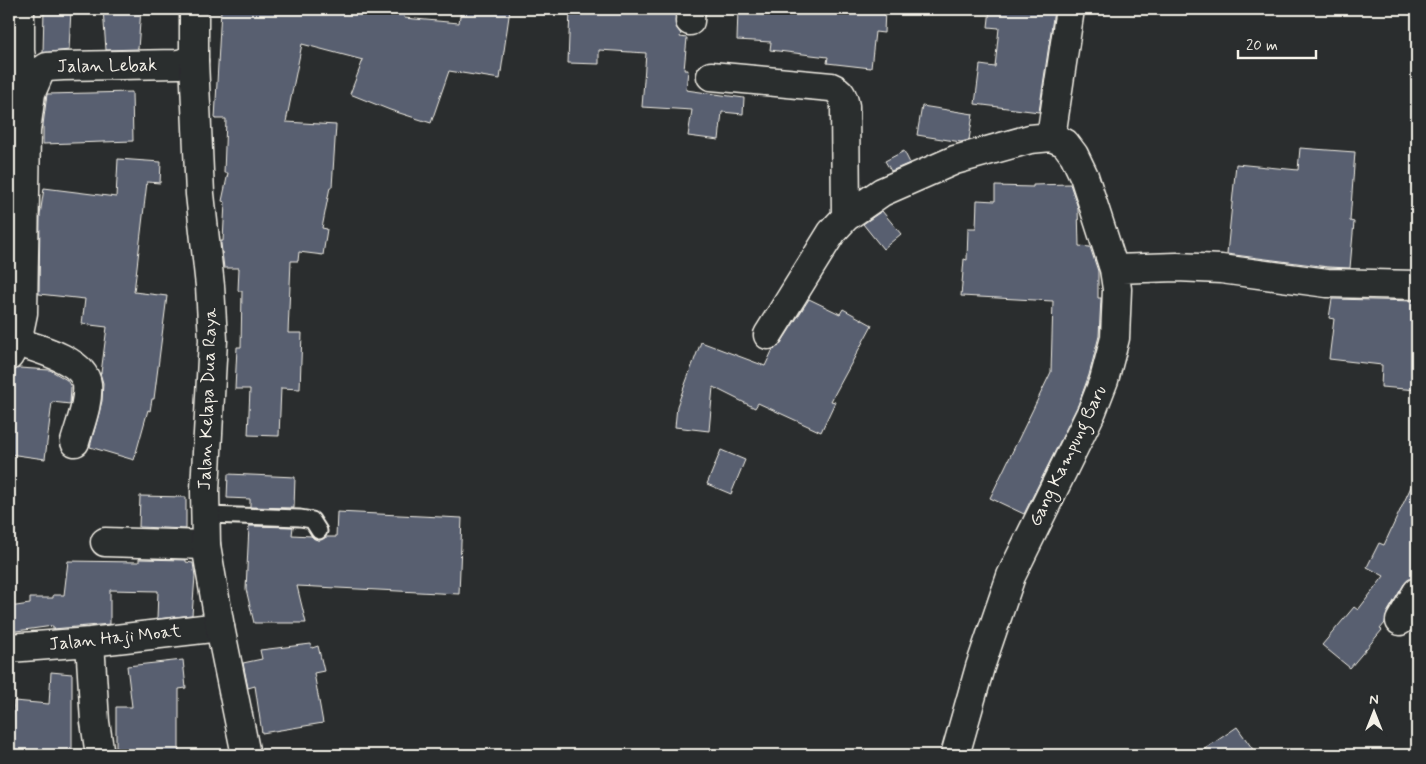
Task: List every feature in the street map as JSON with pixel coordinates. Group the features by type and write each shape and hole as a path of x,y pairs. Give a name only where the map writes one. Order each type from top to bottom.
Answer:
{"street":[{"path":"20,9 20,51 22,65 31,93"},
{"name":"Jalan Kelapa Dua Raya","path":"194,9 194,61 200,194 210,286 213,340 206,444 206,545 246,755"},
{"path":"768,335 832,232 846,217 882,192 955,160 1030,139 1052,137 1070,9"},
{"name":"Jalan Lebak","path":"13,349 23,313 16,267 26,131 31,93 40,72 48,67 178,64 194,61"},
{"path":"711,76 831,87 839,90 843,96 845,106 846,217"},
{"name":"Gang Kampung Baru","path":"955,755 980,667 1011,576 1037,519 1092,411 1104,380 1115,338 1117,289 1114,269 1084,176 1074,155 1065,143 1052,137"},
{"path":"1114,269 1177,267 1221,269 1327,283 1417,285"},
{"path":"13,349 62,359 84,374 87,392 75,442"},
{"path":"105,542 206,545"},
{"path":"1400,621 1417,592"},
{"name":"Jalan Haji Moat","path":"9,648 90,642 220,626"},
{"path":"90,642 100,755"}],"lane":[{"path":"206,515 300,518 312,520 319,530"}],"building":[{"path":"44,9 71,9 69,50 43,53"},
{"path":"103,9 141,9 138,49 106,50"},
{"path":"221,9 406,9 404,18 459,23 461,9 510,9 500,79 449,71 431,123 390,110 350,94 363,60 302,44 286,122 336,125 332,187 330,187 322,228 327,229 323,255 299,252 298,261 291,261 288,333 302,333 300,389 281,388 279,436 248,435 250,389 235,389 237,347 241,347 242,291 238,291 239,268 224,268 221,244 221,241 223,241 225,202 222,201 228,173 224,173 226,119 215,119"},
{"path":"570,9 675,9 676,27 681,34 680,37 687,38 684,70 688,70 686,90 744,98 743,114 722,112 719,140 688,136 692,110 642,107 646,53 599,50 599,64 568,63"},
{"path":"738,9 885,9 884,33 875,32 871,68 827,63 828,57 770,50 771,42 737,40"},
{"path":"990,9 1054,11 1039,112 975,104 980,65 995,67 999,28 988,27"},
{"path":"132,92 133,141 43,144 43,125 47,94"},
{"path":"9,95 15,95 12,121 9,121"},
{"path":"922,106 973,114 969,140 961,142 917,135"},
{"path":"1300,148 1355,152 1350,221 1354,222 1350,268 1227,254 1236,164 1298,170"},
{"path":"904,151 910,163 891,171 885,161"},
{"path":"118,159 161,162 160,183 147,182 134,292 167,296 154,399 152,399 150,411 148,410 134,460 90,447 102,401 103,383 100,373 107,327 82,324 85,299 39,294 40,215 44,188 116,197"},
{"path":"1070,184 1078,208 1079,246 1090,247 1098,271 1098,298 1101,298 1099,336 1089,375 1078,405 1024,514 990,498 1051,372 1053,301 961,296 964,259 967,260 968,228 976,228 977,200 995,201 995,186 1033,187 1033,185"},
{"path":"882,211 901,234 883,249 863,224"},
{"path":"809,299 840,314 843,309 872,325 831,401 835,402 821,432 758,403 755,408 713,387 709,431 675,427 677,406 701,342 765,366 773,349 781,343"},
{"path":"1332,299 1417,301 1417,390 1381,387 1382,365 1329,359 1334,319 1329,318"},
{"path":"19,368 50,370 67,380 71,387 70,404 52,402 45,459 9,454 9,407 12,407 15,370"},
{"path":"721,450 745,460 731,494 707,484"},
{"path":"228,474 295,477 294,508 250,507 250,499 227,498"},
{"path":"1417,474 1417,568 1412,578 1404,584 1387,613 1385,623 1380,629 1382,630 1350,668 1322,645 1354,607 1358,610 1384,576 1367,567 1379,543 1384,545"},
{"path":"140,496 186,497 186,529 139,527"},
{"path":"337,512 462,518 459,594 297,586 306,623 254,623 246,589 249,526 293,527 292,535 311,536 320,540 326,537 336,537"},
{"path":"139,559 186,560 186,562 193,563 195,576 192,615 157,619 158,591 110,590 110,624 53,629 53,626 9,632 9,607 30,604 30,598 53,598 53,595 64,595 68,561 139,562"},
{"path":"311,644 312,648 318,646 324,671 314,673 323,723 262,733 255,686 248,688 243,663 262,659 260,650"},
{"path":"183,660 186,688 179,689 179,755 116,755 116,707 132,707 127,666"},
{"path":"51,672 72,674 72,755 9,755 14,701 49,704"},
{"path":"1237,727 1257,755 1196,755"}]}
